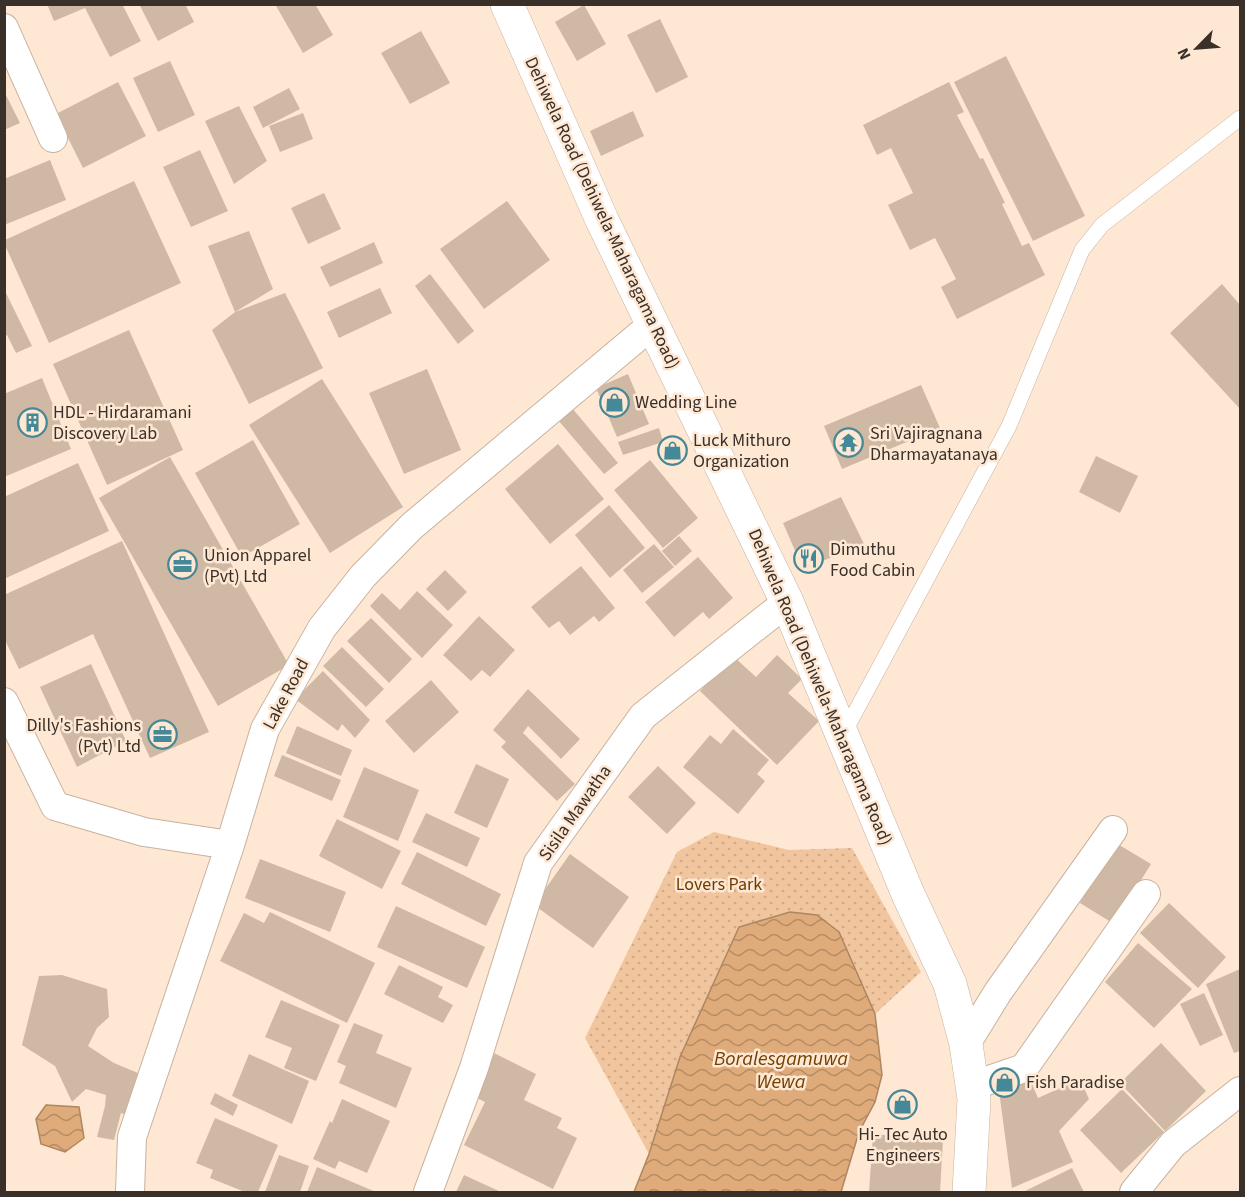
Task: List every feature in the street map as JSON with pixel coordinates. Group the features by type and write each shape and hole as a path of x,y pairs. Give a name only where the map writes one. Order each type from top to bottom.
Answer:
{"main road":[{"name":"Dehiwela Road (Dehiwela-Maharagama Road)","path":"507,4 602,220 787,602 908,894 950,984 966,1044 974,1099 969,1192"}],"street":[{"path":"4,28 53,138"},
{"name":"Lake Road","path":"130,1192 132,1137 266,729 322,628 363,576 412,526 653,324"},
{"name":"Sisila Mawatha","path":"428,1192 474,1068 538,863 643,716 787,602"},
{"path":"4,702 55,806 144,832 230,844"},
{"path":"966,1044 998,992 1113,830"},
{"path":"972,1086 1024,1068 1146,894"},
{"path":"1134,1192 1173,1144 1240,1091"}],"lane":[{"path":"842,735 1009,426 1082,250 1102,225 1240,118"}],"green space":[{"name":"Lovers Park","path":"714,832 789,850 852,848 921,972 875,1014 839,932 739,927 680,1057 649,1154 585,1038 677,852"}],"water":[{"name":"Boralesgamuwa Wewa","path":"790,912 817,915 839,932 875,1014 882,1075 875,1102 859,1132 841,1192 634,1192 649,1154 680,1057 739,927"},
{"path":"46,1105 79,1107 84,1138 65,1152 41,1144 36,1119"}],"building":[{"path":"47,4 122,4 141,41 110,57 85,8 54,21"},
{"path":"139,4 185,4 194,22 158,41"},
{"path":"275,4 315,4 333,35 303,53"},
{"path":"584,5 606,44 577,61 555,22"},
{"path":"660,19 688,77 656,93 627,35"},
{"path":"421,31 450,83 410,104 381,53"},
{"path":"1006,56 1085,216 1033,241 954,82"},
{"path":"170,61 195,115 158,132 133,78"},
{"path":"118,82 146,136 83,168 56,114"},
{"path":"949,82 964,112 957,115 980,159 983,158 1005,203 1002,204 1022,246 1029,243 1045,275 957,319 941,287 956,279 935,238 910,250 888,205 913,193 891,148 877,155 863,125"},
{"path":"289,88 300,109 263,128 253,107"},
{"path":"4,91 20,123 4,130"},
{"path":"239,106 267,161 234,184 205,121"},
{"path":"633,111 644,136 601,156 590,131"},
{"path":"303,113 313,139 280,152 269,126"},
{"path":"200,150 228,211 191,227 163,167"},
{"path":"50,160 66,200 4,225 4,179"},
{"path":"134,181 181,283 49,343 5,245 5,240"},
{"path":"324,193 341,229 308,244 291,208"},
{"path":"507,201 550,260 484,309 440,249"},
{"path":"249,231 273,289 235,312 208,246"},
{"path":"374,242 383,263 330,287 320,267"},
{"path":"430,274 474,331 458,344 415,286"},
{"path":"1222,284 1240,305 1240,409 1170,333"},
{"path":"380,288 392,313 339,338 327,312"},
{"path":"4,289 32,346 16,353 7,335 4,336"},
{"path":"285,293 323,368 249,404 212,330 235,312"},
{"path":"129,330 183,450 107,485 53,364"},
{"path":"427,369 461,450 404,474 369,393"},
{"path":"628,374 649,424 617,437 596,388"},
{"name":"HDL - Hirdaramani Discovery Lab","path":"42,378 71,449 4,477 4,394"},
{"path":"322,379 403,507 330,553 249,425"},
{"path":"921,385 940,428 842,469 824,426"},
{"path":"572,408 618,463 604,474 558,420"},
{"path":"659,428 663,442 623,455 618,442"},
{"path":"253,440 300,524 242,557 195,473"},
{"path":"558,444 604,499 550,544 505,489"},
{"path":"1096,456 1138,476 1120,513 1079,492"},
{"path":"170,457 289,665 218,706 99,498"},
{"path":"650,460 698,518 663,548 614,490"},
{"path":"78,463 109,531 4,579 4,497"},
{"path":"841,497 864,544 803,569 783,523"},
{"path":"609,505 645,548 610,578 575,535"},
{"path":"679,536 692,551 675,566 662,551"},
{"path":"122,541 209,732 150,758 93,634 19,669 4,638 4,595"},
{"path":"654,544 674,567 642,593 623,570"},
{"path":"698,557 733,598 709,619 703,612 674,637 645,602"},
{"path":"581,566 615,608 599,622 594,616 570,635 559,621 549,628 531,607"},
{"path":"445,570 467,592 448,611 426,589"},
{"path":"417,591 453,625 422,658 370,606 382,593 400,610"},
{"path":"479,616 515,650 490,677 482,670 471,681 443,655"},
{"path":"371,618 412,659 389,683 347,641"},
{"path":"342,647 384,689 366,707 323,666"},
{"path":"777,655 802,679 788,693 819,721 777,765 700,691 733,656 756,677"},
{"path":"91,664 126,741 77,767 40,687"},
{"path":"323,671 370,720 355,738 342,724 338,731 295,699"},
{"path":"431,680 459,712 414,753 385,721"},
{"path":"528,689 580,739 561,759 528,726 523,733 575,784 557,801 501,747 506,742 493,730"},
{"path":"297,726 352,750 341,776 286,753"},
{"path":"733,729 769,760 757,774 765,781 738,814 683,767 710,735 721,744"},
{"path":"282,755 341,780 332,801 274,776"},
{"path":"476,764 509,779 487,828 454,813"},
{"path":"658,766 696,803 667,834 628,797"},
{"path":"364,767 419,790 398,841 343,817"},
{"path":"426,813 480,838 467,867 412,842"},
{"path":"337,819 401,851 382,889 319,856"},
{"path":"1116,843 1151,864 1114,924 1080,903"},
{"path":"417,852 501,894 486,926 401,884"},
{"path":"570,854 629,897 593,948 534,905"},
{"path":"260,859 346,892 330,932 245,898"},
{"path":"1169,903 1226,957 1198,988 1140,933"},
{"path":"396,906 485,947 467,988 377,947"},
{"path":"270,912 375,963 347,1023 220,961 244,913 264,923"},
{"path":"1138,943 1192,989 1154,1028 1105,982"},
{"path":"399,965 443,987 438,997 453,1005 443,1023 384,994"},
{"path":"1240,969 1240,1051 1234,1053 1206,984"},
{"path":"62,975 107,989 109,1017 97,1028 88,1046 114,1063 145,1076 130,1117 121,1113 114,1140 97,1137 106,1095 86,1089 72,1102 55,1066 22,1045 39,976"},
{"path":"1204,993 1223,1035 1200,1046 1180,1004"},
{"path":"281,1000 340,1025 316,1081 284,1068 292,1048 265,1037"},
{"path":"354,1023 383,1035 376,1053 412,1068 396,1108 339,1083 346,1066 337,1062"},
{"path":"1161,1043 1206,1091 1165,1131 1120,1083"},
{"path":"488,1050 536,1074 524,1100 562,1118 557,1128 577,1138 553,1189 464,1145 485,1102 467,1093"},
{"path":"249,1054 309,1081 292,1124 232,1096"},
{"path":"1029,1077 1038,1098 1080,1079 1089,1099 1059,1131 1073,1162 1012,1188 999,1091"},
{"path":"1122,1089 1164,1132 1121,1173 1080,1130"},
{"path":"215,1093 238,1105 233,1116 210,1104"},
{"path":"342,1099 390,1121 367,1173 339,1161 335,1169 313,1159"},
{"path":"215,1118 278,1145 258,1192 245,1192 210,1178 213,1170 196,1163"},
{"path":"873,1134 943,1140 940,1192 869,1192"},
{"path":"279,1155 309,1166 300,1192 265,1192"},
{"path":"317,1167 376,1192 307,1192"},
{"path":"1072,1168 1084,1192 1023,1192"},
{"path":"464,1175 501,1192 456,1192"}],"place":[{"name":"Wedding Line","path":"614,402"},
{"name":"HDL - Hirdaramani Discovery Lab","path":"32,422"},
{"name":"Sri Vajiragnana Dharmayatanaya","path":"849,443"},
{"name":"Luck Mithuro Organization","path":"672,450"},
{"name":"Dimuthu Food Cabin","path":"809,559"},
{"name":"Union Apparel (Pvt) Ltd","path":"183,565"},
{"name":"Dilly's Fashions (Pvt) Ltd","path":"162,735"},
{"name":"Fish Paradise","path":"1005,1082"},
{"name":"Hi- Tec Auto Engineers","path":"903,1105"}]}
